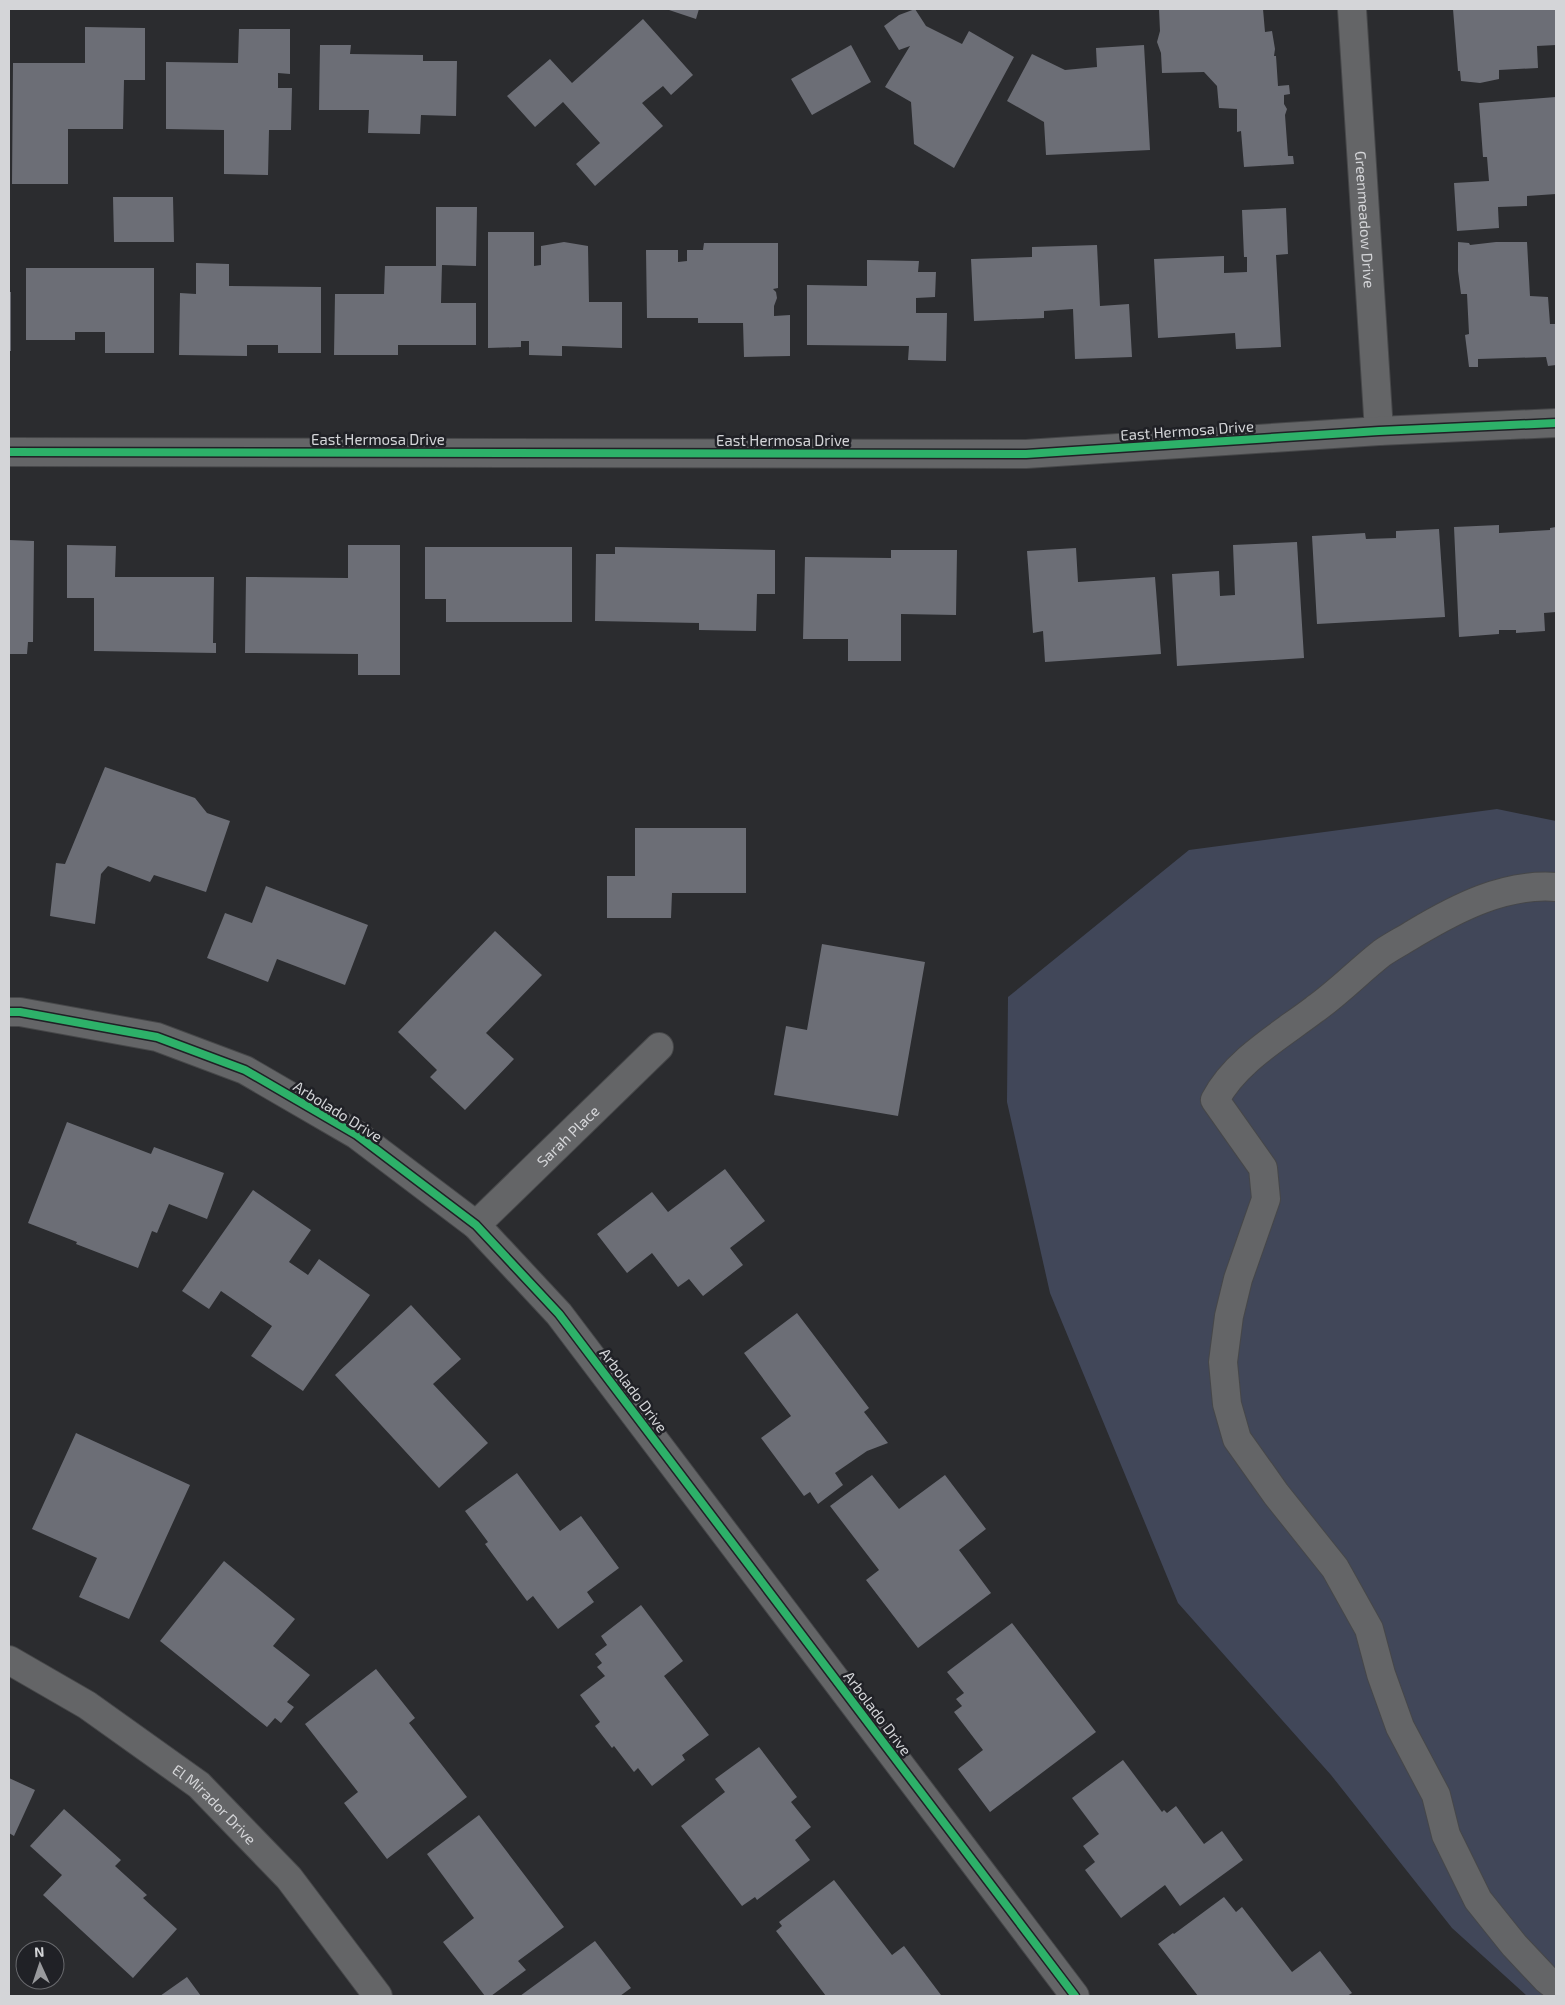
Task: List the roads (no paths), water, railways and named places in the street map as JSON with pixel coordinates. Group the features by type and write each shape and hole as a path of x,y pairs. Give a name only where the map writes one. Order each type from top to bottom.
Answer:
{"street":[{"name":"Greenmeadow Drive","path":"1352,9 1379,431"},
{"name":"East Hermosa Drive","path":"9,452 1026,454 1379,431 1556,423"},
{"path":"1556,887 1538,886 1488,897 1451,912 1382,953 1332,997 1238,1068 1222,1087 1215,1100 1263,1168 1266,1199 1238,1279 1229,1316 1223,1362 1227,1404 1237,1439 1276,1494 1335,1568 1369,1629 1381,1674 1400,1728 1436,1795 1446,1835 1478,1900 1514,1945 1556,1987"},
{"name":"Arbolado Drive","path":"9,1012 20,1012 157,1037 245,1070 357,1136 476,1225 559,1314 1075,1996"},
{"name":"Sarah Place","path":"476,1225 659,1046"},
{"name":"El Mirador Drive","path":"9,1660 87,1705 199,1785 289,1878 378,1996"}]}
